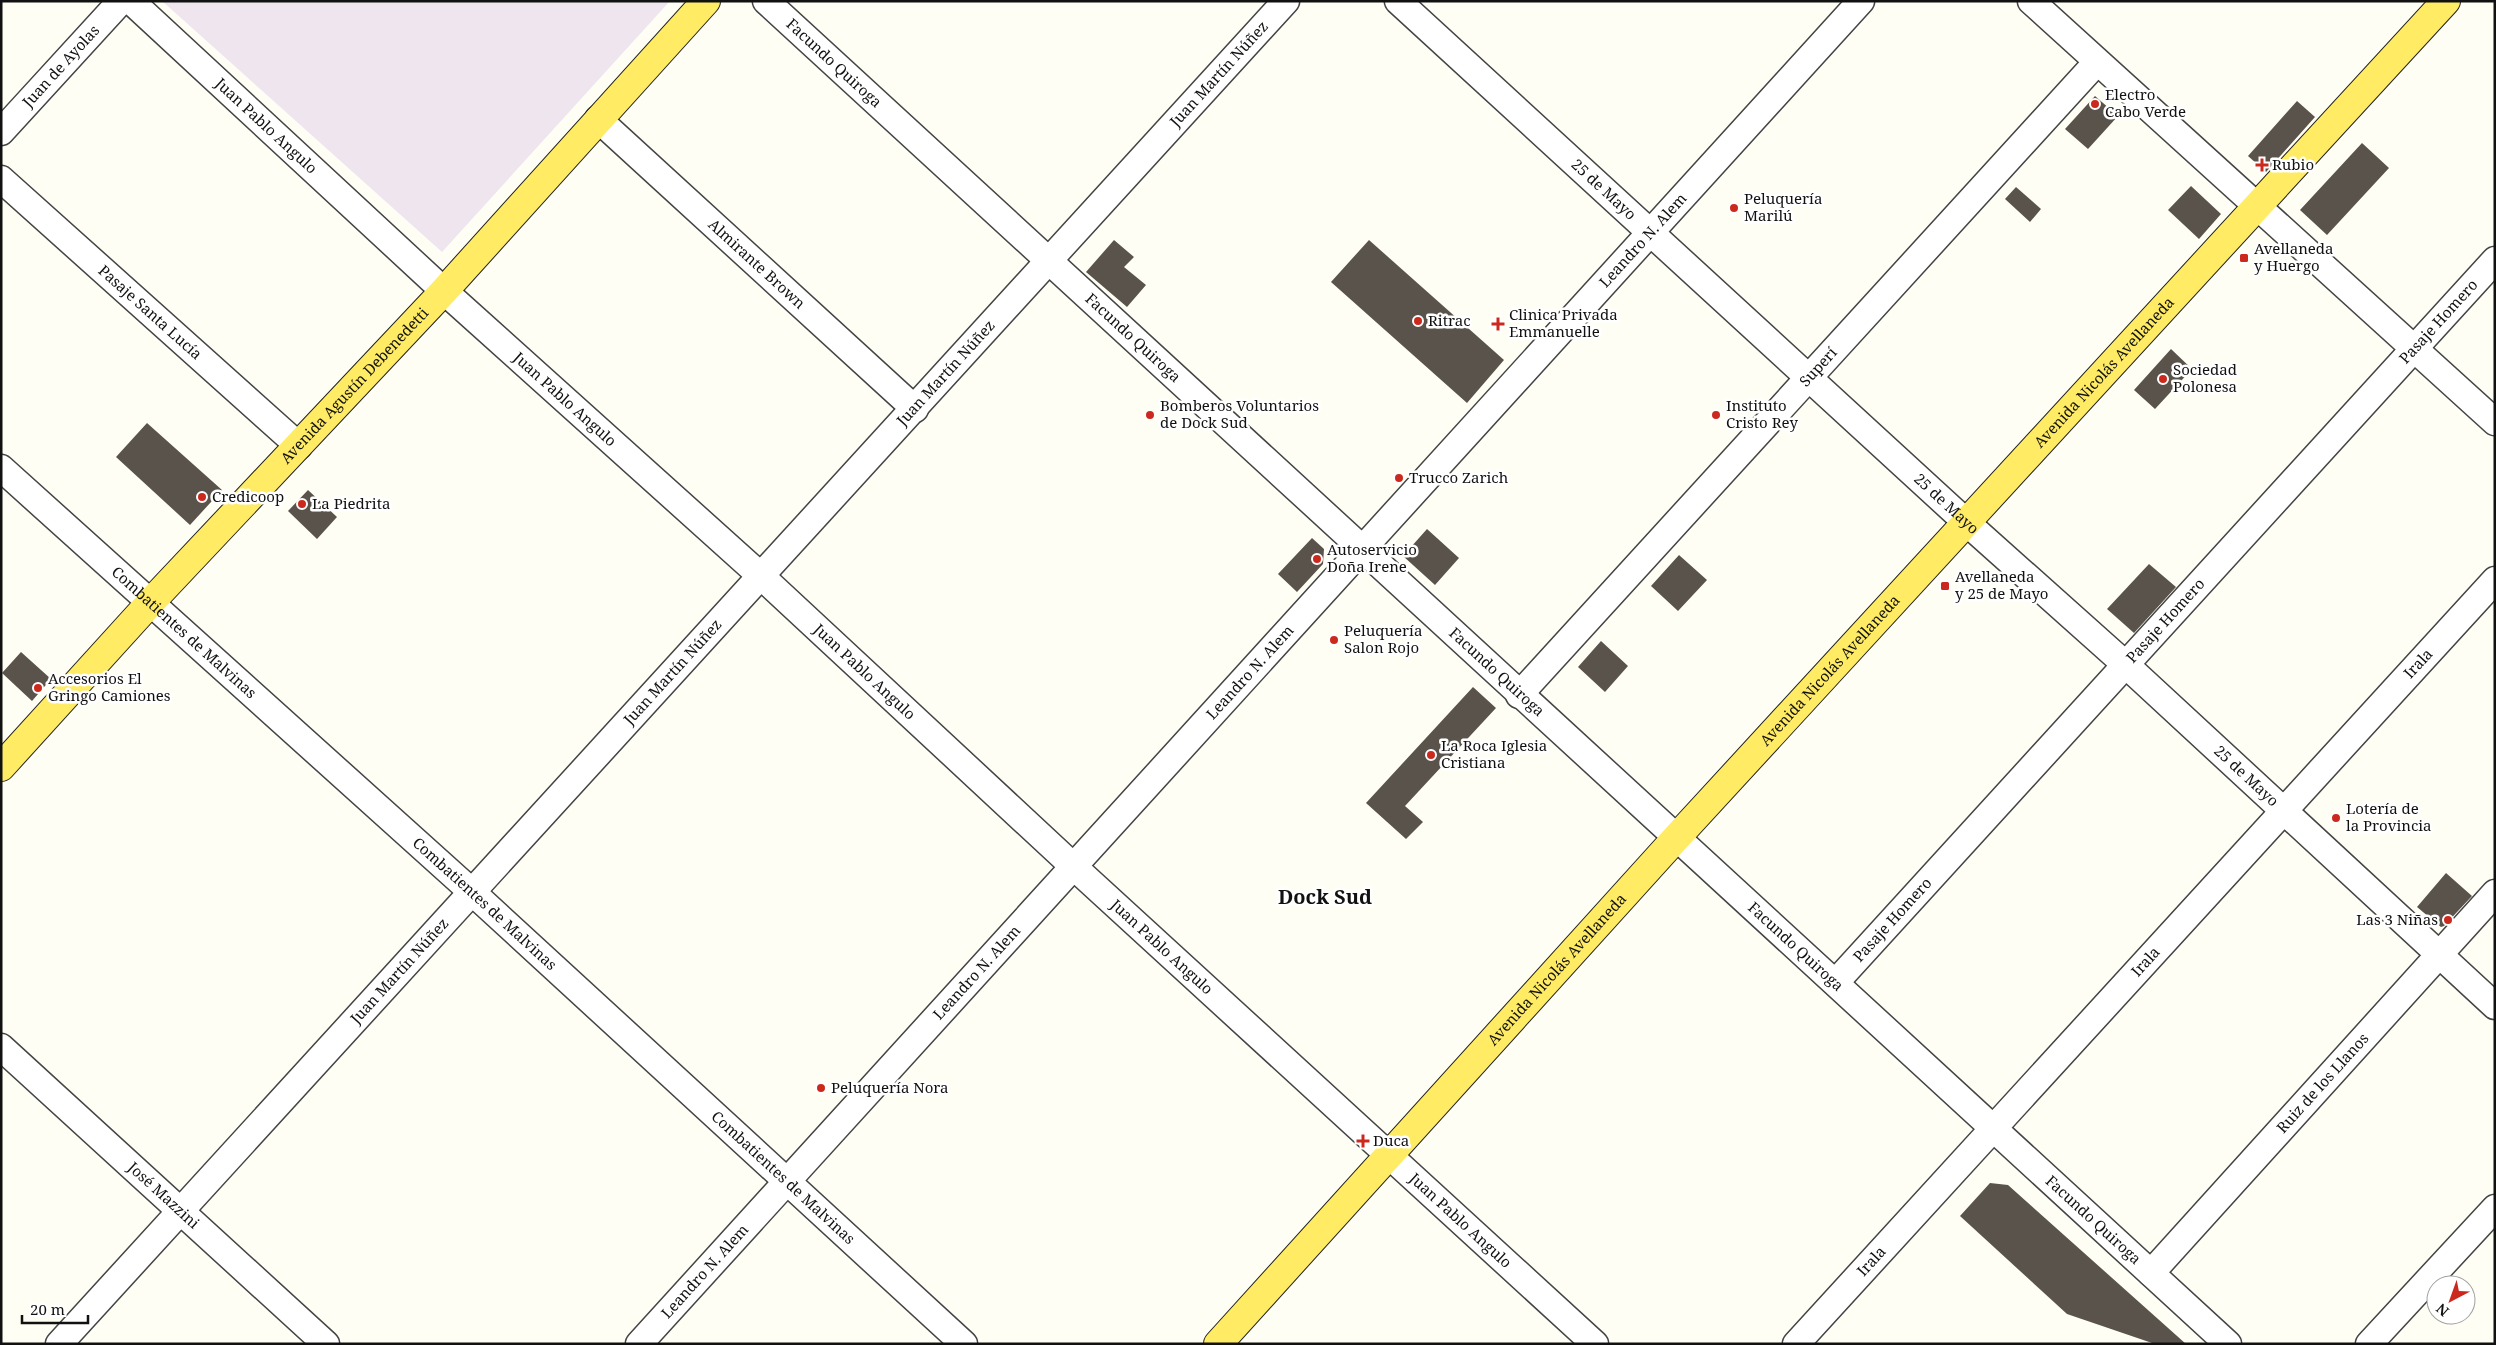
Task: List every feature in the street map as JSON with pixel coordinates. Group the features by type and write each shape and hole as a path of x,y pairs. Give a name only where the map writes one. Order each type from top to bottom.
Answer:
{"main road":[{"name":"Avenida Agustín Debenedetti","path":"1,767 149,604 444,291 706,1"},
{"name":"Avenida Nicolás Avellaneda","path":"1218,1344 1389,1153 1677,838 2446,1"}],"street":[{"name":"Juan de Ayolas","path":"1,132 121,1"},
{"name":"Juan Pablo Angulo","path":"131,1 444,291 761,576 1073,866 1389,1153 1595,1344"},
{"name":"Facundo Quiroga","path":"766,1 1519,695 1836,982 2228,1344"},
{"name":"Juan Martín Núñez","path":"59,1344 1286,1"},
{"name":"25 de Mayo","path":"1398,1 1967,523 2126,665 2495,1006"},
{"name":"Leandro N. Alem","path":"639,1344 1861,1"},
{"path":"2031,1 2495,422"},
{"name":"Superí","path":"1519,695 2098,62"},
{"name":"Almirante Brown","path":"598,119 915,408"},
{"name":"Pasaje Santa Lucía","path":"1,179 299,446"},
{"name":"Pasaje Homero","path":"1836,982 2495,260"},
{"name":"Combatientes de Malvinas","path":"1,468 149,604 472,892 964,1344"},
{"name":"Irala","path":"1796,1344 2495,580"},
{"name":"Ruiz de los Llanos","path":"2151,1273 2495,894"},
{"name":"José Mazzini","path":"1,1048 326,1344"},
{"path":"2369,1344 2495,1208"}],"shaded area":[{"path":"162,1 670,1 442,252"}],"building":[{"path":"2095,96 2118,116 2088,149 2065,129"},
{"path":"2297,101 2315,117 2266,172 2248,156"},
{"path":"2362,143 2389,168 2327,235 2300,210"},
{"path":"2191,186 2221,214 2199,239 2168,210"},
{"path":"2016,187 2041,209 2030,222 2005,199"},
{"path":"1114,240 1134,257 1124,267 1146,285 1127,307 1086,272"},
{"name":"Ritrac","path":"1369,240 1504,360 1467,403 1331,282"},
{"name":"Sociedad Polonesa","path":"2171,349 2192,369 2155,409 2134,390"},
{"path":"147,423 222,490 190,525 116,457"},
{"path":"308,490 337,517 317,539 288,511"},
{"path":"1427,529 1459,558 1435,585 1403,556"},
{"path":"1312,538 1324,549 1323,564 1297,592 1278,574"},
{"path":"1679,555 1707,580 1678,611 1651,586"},
{"path":"2149,564 2176,587 2134,633 2107,609"},
{"path":"1601,641 1628,666 1605,692 1578,667"},
{"path":"21,652 51,679 32,701 2,673"},
{"name":"La Roca Iglesia Cristiana","path":"1473,687 1496,708 1405,806 1423,822 1406,839 1366,803"},
{"path":"2446,873 2472,896 2441,927 2417,907"},
{"path":"1990,1183 2008,1185 2186,1344 2155,1344 2067,1314 1960,1216"}],"place":[{"name":"Electro Cabo Verde","path":"2095,104"},
{"name":"Rubio","path":"2262,165"},
{"name":"Peluquería Marilú","path":"1734,208"},
{"name":"Avellaneda y Huergo","path":"2244,258"},
{"name":"Ritrac","path":"1418,321"},
{"name":"Clinica Privada Emmanuelle","path":"1498,324"},
{"name":"Sociedad Polonesa","path":"2163,379"},
{"name":"Bomberos Voluntarios de Dock Sud","path":"1150,415"},
{"name":"Instituto Cristo Rey","path":"1716,415"},
{"name":"Trucco Zarich","path":"1399,478"},
{"name":"Credicoop","path":"202,497"},
{"name":"La Piedrita","path":"302,504"},
{"name":"Autoservicio Doña Irene","path":"1317,559"},
{"name":"Avellaneda y 25 de Mayo","path":"1945,586"},
{"name":"Peluquería Salon Rojo","path":"1334,640"},
{"name":"Accesorios El Gringo Camiones","path":"38,688"},
{"name":"La Roca Iglesia Cristiana","path":"1431,755"},
{"name":"Lotería de la Provincia","path":"2336,818"},
{"name":"Las 3 Niñas","path":"2448,920"},
{"name":"Peluquería Nora","path":"821,1088"},
{"name":"Duca","path":"1363,1141"}],"district":[{"name":"Dock Sud","path":"1325,897"}]}
